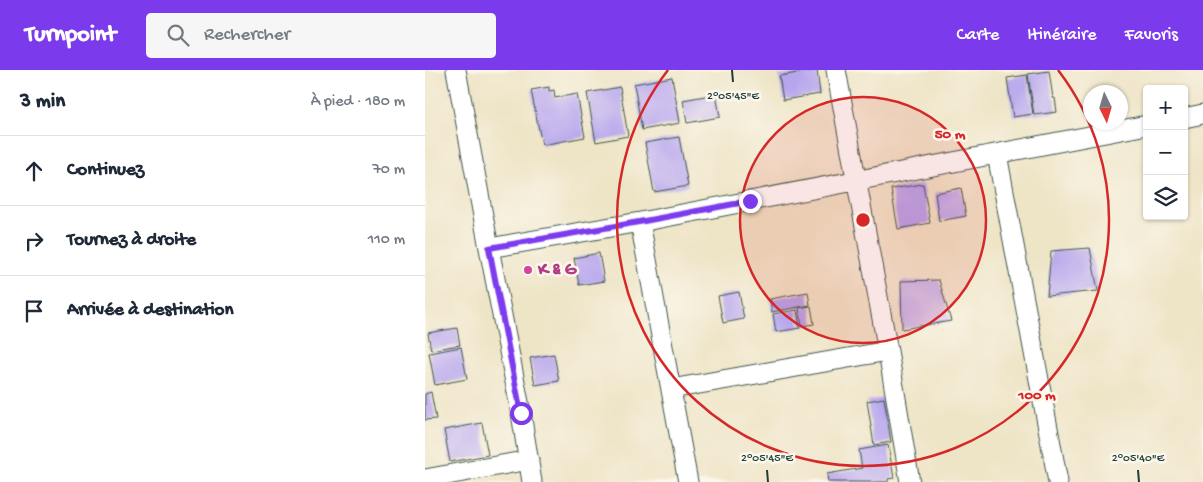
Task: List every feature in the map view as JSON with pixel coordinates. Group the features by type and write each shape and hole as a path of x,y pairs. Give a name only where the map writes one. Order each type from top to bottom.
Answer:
{"street":[{"path":"457,70 521,413 532,482"},
{"path":"837,70 910,482"},
{"path":"1188,117 1203,114"},
{"path":"489,248 639,222 1143,126"},
{"path":"997,154 1058,482"},
{"path":"639,222 688,482"},
{"path":"671,389 888,351"},
{"path":"425,479 529,460"}],"building":[{"path":"817,70 820,94 783,100 779,76"},
{"path":"1049,71 1057,112 1034,115 1028,74"},
{"path":"1027,75 1033,114 1013,117 1007,78"},
{"path":"672,77 680,123 642,130 634,84"},
{"path":"549,87 549,91 554,90 555,98 577,94 585,137 542,145 531,90"},
{"path":"620,87 628,136 596,142 587,93"},
{"path":"716,94 720,117 687,123 683,100"},
{"path":"679,137 688,186 654,192 645,143"},
{"path":"923,184 930,223 898,229 891,189"},
{"path":"961,188 966,216 939,221 935,193"},
{"path":"1090,248 1098,291 1047,296 1051,251"},
{"path":"599,253 604,281 579,285 574,258"},
{"path":"939,280 951,321 902,329 901,281"},
{"path":"739,292 744,319 723,323 718,296"},
{"path":"808,292 810,305 772,312 770,299"},
{"path":"811,306 814,324 802,326 799,308"},
{"path":"797,310 800,328 776,332 773,314"},
{"path":"457,328 460,345 431,350 428,333"},
{"path":"461,347 467,379 435,385 429,353"},
{"path":"554,354 559,381 535,385 530,358"},
{"path":"431,392 436,419 425,420 425,394"},
{"path":"884,398 891,442 874,445 867,401"},
{"path":"482,423 488,455 450,462 444,430"},
{"path":"888,445 894,478 888,479 888,482 828,482 827,474 862,468 859,450"}],"place":[{"name":"K & G","path":"528,270"}],"route":[{"path":"521,413 489,248 750,201"}]}
